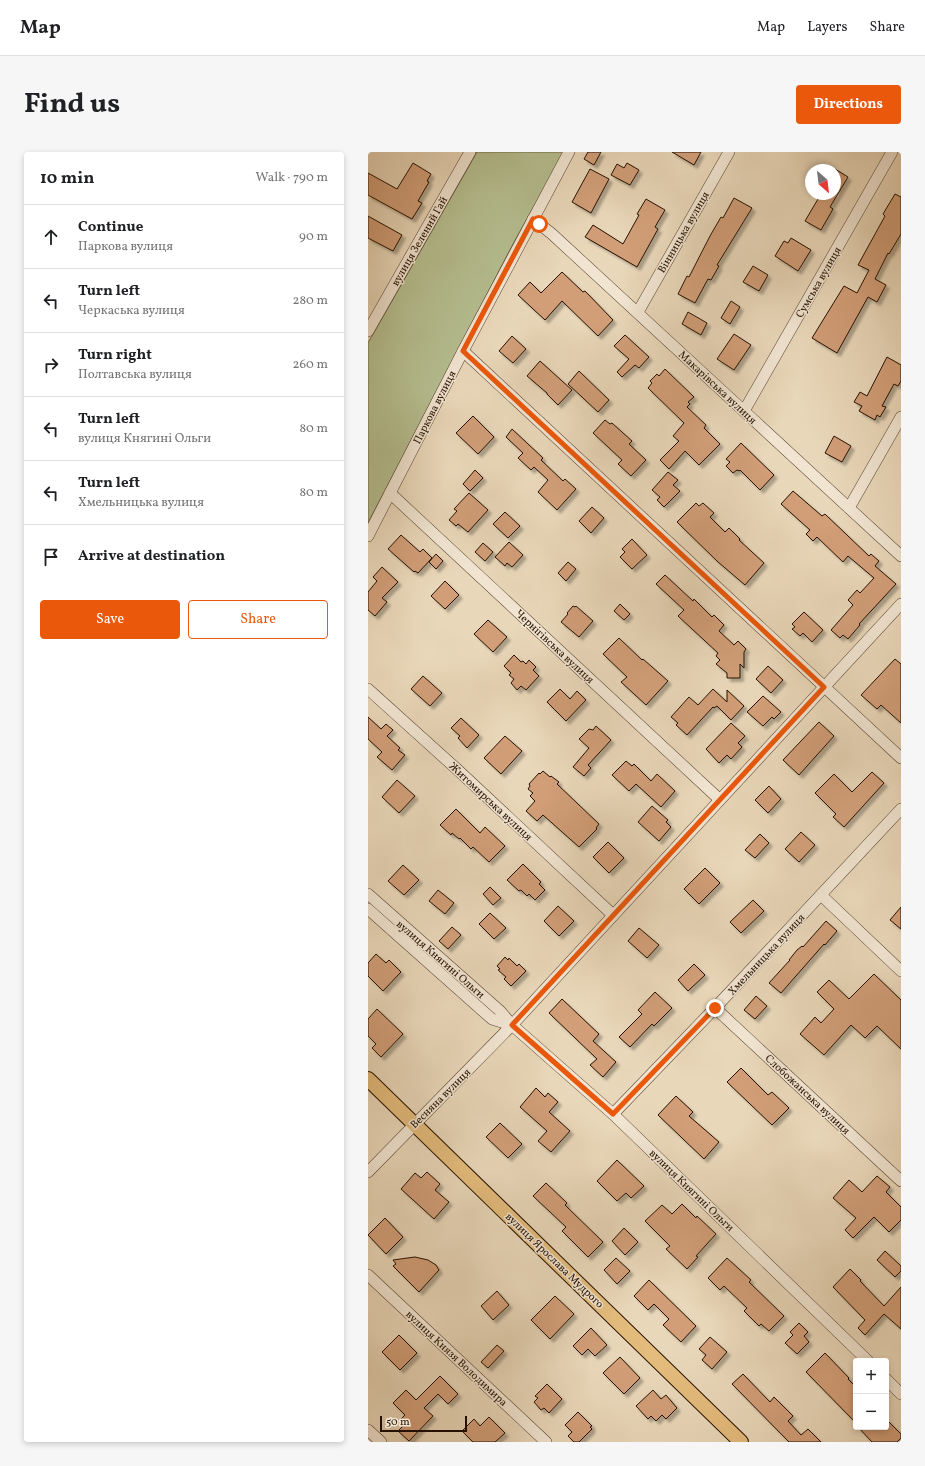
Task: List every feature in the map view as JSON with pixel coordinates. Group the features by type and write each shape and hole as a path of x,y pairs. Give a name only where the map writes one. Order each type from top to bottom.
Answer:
{"main road":[{"name":"вулиця Ярослава Мудрого","path":"368,1079 415,1123 741,1442"}],"street":[{"name":"вулиця Зелений Гай","path":"368,331 470,152"},
{"name":"Паркова вулиця","path":"368,536 463,351 569,152"},
{"name":"Вінницька вулиця","path":"638,312 729,152"},
{"name":"Сумська вулиця","path":"744,411 892,152"},
{"name":"Макарівська вулиця","path":"533,219 552,234 638,312 901,556"},
{"path":"463,351 901,758"},
{"path":"849,508 901,417"},
{"name":"Чернігівська вулиця","path":"390,493 719,799"},
{"name":"Весняна вулиця","path":"368,1172 512,1025 719,799 901,604"},
{"name":"Житомирська вулиця","path":"368,689 460,772 613,915"},
{"name":"Хмельницька вулиця","path":"613,1114 715,1008 901,809"},
{"name":"вулиця Княгині Ольги","path":"368,894 500,1011 512,1025 613,1114 865,1358"},
{"path":"821,895 901,971"},
{"name":"вулиця Княгині Ольги","path":"368,908 492,1019 512,1025"},
{"name":"Слобожанська вулиця","path":"715,1008 901,1181"},
{"name":"вулиця Князя Володимира","path":"368,1274 546,1442"},
{"path":"889,1382 901,1394"},
{"path":"368,1430 381,1442"}],"green space":[{"path":"477,152 564,152 513,244 368,523 368,343"}],"building":[{"path":"588,152 601,152 594,165 584,159"},
{"path":"672,152 701,152 694,165"},
{"path":"413,163 431,174 427,181 429,182 418,201 422,203 412,219 368,195 368,173 397,189"},
{"path":"627,163 639,170 630,185 611,175 617,164 624,168"},
{"path":"590,169 609,179 591,213 572,202"},
{"path":"841,173 848,177 841,189"},
{"path":"895,194 901,197 901,234 889,254 888,253 875,279 886,285 877,302 868,297 837,353 812,338 844,286 857,293 869,270 858,265 885,216 883,214"},
{"path":"734,198 752,208 717,265 719,266 711,280 708,279 695,303 678,294 687,276 689,277 721,217 723,218"},
{"path":"646,199 665,210 655,227 658,229 637,267 585,237 593,225 623,244"},
{"path":"817,200 834,200 830,207 833,209 821,230 805,221"},
{"path":"368,216 402,235 393,251 368,238"},
{"path":"791,238 811,250 798,271 775,256 784,241 788,243"},
{"path":"753,266 768,275 759,291 743,282"},
{"path":"562,272 583,292 585,291 613,320 598,336 562,301 545,320 518,295 530,282 541,293"},
{"path":"731,301 740,307 730,324 721,318"},
{"path":"688,312 707,323 701,335 682,324"},
{"path":"734,334 751,345 734,370 717,359"},
{"path":"625,335 649,357 639,368 635,365 622,377 617,372 629,359 614,346"},
{"path":"512,336 526,349 513,363 499,351"},
{"path":"887,357 901,365 901,381 898,386 894,384 882,406 886,407 880,417 877,415 875,420 859,411 862,406 854,402 860,392 867,396"},
{"path":"540,361 572,390 558,405 547,393 527,376"},
{"path":"665,369 694,397 688,402 690,404 687,407 706,425 704,428 720,444 699,465 685,451 669,469 660,460 679,441 673,436 684,423 648,388 652,383 650,381 657,374 659,376"},
{"path":"579,371 609,400 598,412 568,384"},
{"path":"473,416 494,437 478,454 456,433"},
{"path":"605,420 610,424 612,423 632,441 629,444 646,460 631,476 618,464 622,460 593,433"},
{"path":"512,429 543,458 541,460 563,481 565,479 576,489 557,510 538,492 548,480 534,467 531,470 518,458 523,453 506,437"},
{"path":"834,436 851,446 842,462 825,453"},
{"path":"741,443 774,475 760,490 740,470 733,473 726,466 730,462 726,459"},
{"path":"475,470 483,478 470,491 463,484"},
{"path":"668,472 678,480 673,485 680,491 664,507 657,500 660,497 652,490"},
{"path":"793,491 822,516 825,514 869,556 871,554 879,561 875,566 896,584 859,624 860,625 848,639 843,635 840,638 831,630 853,605 848,600 857,590 860,593 874,578 848,556 843,562 817,537 813,541 806,534 810,530 781,504"},
{"path":"469,493 488,510 468,532 458,524 456,526 449,520 457,511 454,509"},
{"path":"696,503 699,506 703,503 714,513 710,517 725,532 729,528 740,539 739,540 764,563 745,585 718,562 677,522"},
{"path":"592,507 604,518 591,533 579,521"},
{"path":"505,512 520,526 508,538 493,524"},
{"path":"401,535 420,552 423,549 432,558 418,573 415,571 414,572 388,549"},
{"path":"632,539 647,555 632,569 620,557 625,552 622,549"},
{"path":"509,542 523,555 512,567 507,563 505,566 495,557"},
{"path":"483,543 493,552 485,561 475,552"},
{"path":"436,554 443,561 436,569 429,562"},
{"path":"568,562 576,569 566,581 558,573"},
{"path":"382,567 398,582 382,598 387,602 375,616 368,610 368,592 377,581 373,577"},
{"path":"665,575 693,601 694,599 712,617 714,615 724,625 719,631 734,645 738,641 746,649 744,652 744,668 740,664 740,678 727,678 727,673 716,664 720,660 716,656 718,653 678,616 684,610 656,584"},
{"path":"445,581 459,595 445,609 431,596"},
{"path":"620,604 630,614 624,620 614,611"},
{"path":"573,606 576,606 593,621 579,637 561,622"},
{"path":"804,612 823,630 812,642 803,633 800,636 792,629 795,627 792,624"},
{"path":"488,620 507,637 493,652 474,634"},
{"path":"619,638 642,660 643,659 668,681 646,705 621,682 627,677 603,654"},
{"path":"514,655 521,662 523,661 526,664 529,660 536,667 533,670 539,676 526,690 521,686 517,690 511,683 514,679 509,675 511,673 504,666"},
{"path":"895,659 901,664 901,723 881,705 877,709 861,695"},
{"path":"768,666 783,680 771,693 756,679"},
{"path":"423,676 442,693 430,706 411,689"},
{"path":"560,689 570,699 577,691 586,700 566,721 547,702"},
{"path":"713,689 727,702 727,690 744,706 731,720 717,706 714,708 713,707 687,735 676,725 678,723 671,717 689,697 698,705"},
{"path":"763,696 781,712 774,719 772,717 763,726 747,712"},
{"path":"368,717 381,729 386,724 393,730 387,736 400,748 398,750 405,755 392,770 377,757 382,752 368,739"},
{"path":"461,718 479,735 467,748 458,738 460,736 451,728"},
{"path":"819,722 834,736 799,775 783,760"},
{"path":"731,723 745,736 738,743 742,747 731,759 727,755 719,763 706,749"},
{"path":"596,726 611,740 588,765 591,768 584,776 573,767 589,748 579,739 589,729 593,730"},
{"path":"505,736 522,751 501,774 484,758"},
{"path":"626,761 632,766 634,764 651,781 657,774 675,791 661,807 636,784 629,791 612,775"},
{"path":"543,771 559,782 557,784 599,824 596,828 597,829 579,847 543,815 537,821 526,811 535,801 530,796 533,793 528,789 530,786 529,784 539,773 540,774"},
{"path":"872,772 884,783 844,827 833,817 836,814 815,793 834,774 852,792"},
{"path":"397,780 415,796 399,813 382,797"},
{"path":"769,786 781,799 768,813 755,800"},
{"path":"652,806 668,820 666,822 671,827 659,841 638,822"},
{"path":"456,809 480,833 485,827 505,846 489,862 473,847 471,849 460,838 459,839 452,833 451,835 440,825"},
{"path":"801,832 815,845 799,862 785,849"},
{"path":"760,834 769,843 755,858 745,850"},
{"path":"608,842 624,858 609,873 593,857"},
{"path":"523,864 541,882 539,884 545,890 535,900 529,894 527,896 521,890 519,891 507,880"},
{"path":"403,865 419,880 404,895 388,881"},
{"path":"705,868 720,883 699,904 684,889"},
{"path":"490,887 501,898 493,905 483,894"},
{"path":"438,890 454,903 445,914 429,901"},
{"path":"753,900 764,911 741,933 730,922"},
{"path":"558,906 574,921 559,936 544,921"},
{"path":"901,907 901,929 890,920"},
{"path":"490,913 506,928 494,939 479,924"},
{"path":"826,921 837,931 781,993 769,983 797,950 802,946 803,947"},
{"path":"452,927 461,935 448,949 439,941"},
{"path":"639,928 659,945 647,958 628,941"},
{"path":"376,954 386,963 389,960 401,972 383,991 368,976 368,963"},
{"path":"505,957 508,960 509,958 517,966 519,964 526,971 511,986 504,979 506,977 498,970 500,969 497,966"},
{"path":"694,964 705,975 688,991 678,980"},
{"path":"874,974 901,1000 901,1049 877,1026 865,1038 851,1025 824,1055 800,1034 815,1017 821,1023 834,1009 817,992 829,980 849,999"},
{"path":"655,992 672,1008 654,1026 652,1024 630,1047 619,1037 642,1014 638,1010"},
{"path":"756,996 767,1006 755,1019 744,1010"},
{"path":"562,999 599,1034 593,1041 616,1062 603,1077 590,1065 597,1059 549,1013"},
{"path":"377,1009 403,1034 381,1057 372,1048 376,1044 368,1036 368,1019"},
{"path":"741,1068 768,1095 772,1092 789,1108 772,1125 727,1082"},
{"path":"536,1088 545,1097 548,1093 558,1102 549,1112 570,1131 551,1152 538,1141 547,1131 520,1107"},
{"path":"676,1096 693,1112 689,1116 719,1142 704,1159 658,1115"},
{"path":"500,1123 522,1144 508,1158 486,1137"},
{"path":"617,1160 644,1186 631,1198 626,1193 617,1201 597,1181"},
{"path":"427,1172 440,1184 435,1190 449,1202 434,1219 401,1189 415,1173 421,1178"},
{"path":"877,1176 890,1187 886,1192 901,1207 901,1220 889,1232 874,1217 853,1238 845,1230 856,1218 833,1198 849,1180 862,1192"},
{"path":"546,1183 567,1203 565,1205 603,1242 588,1257 562,1231 566,1227 533,1196"},
{"path":"682,1204 696,1218 697,1216 716,1234 696,1256 698,1257 687,1269 666,1249 670,1246 645,1221 662,1205 672,1214"},
{"path":"385,1218 403,1237 386,1254 368,1235"},
{"path":"624,1228 638,1242 625,1255 612,1241"},
{"path":"885,1251 901,1266 901,1271 895,1277 877,1260"},
{"path":"415,1257 428,1260 436,1265 439,1270 419,1292 393,1266 396,1264 393,1260"},
{"path":"616,1258 630,1271 617,1284 604,1270"},
{"path":"727,1258 751,1280 749,1282 784,1316 769,1331 761,1324 759,1326 744,1311 747,1308 724,1286 720,1290 708,1278"},
{"path":"850,1269 884,1306 901,1287 901,1329 884,1314 865,1335 858,1328 865,1320 833,1287"},
{"path":"649,1280 696,1326 681,1342 663,1325 669,1319 654,1304 648,1310 634,1296"},
{"path":"497,1291 509,1305 493,1320 481,1306"},
{"path":"555,1296 574,1314 550,1339 531,1320"},
{"path":"799,1323 808,1332 804,1336 809,1342 797,1354 785,1343 793,1335 790,1332"},
{"path":"591,1328 607,1345 595,1356 588,1349 582,1355 573,1346"},
{"path":"399,1335 417,1353 400,1370 382,1352"},
{"path":"710,1337 727,1352 712,1369 702,1360 706,1355 699,1349"},
{"path":"497,1345 504,1351 488,1368 481,1362"},
{"path":"825,1353 853,1384 853,1420 806,1372"},
{"path":"620,1357 640,1378 624,1394 603,1373"},
{"path":"743,1374 770,1402 774,1397 793,1416 788,1421 801,1435 808,1429 821,1442 789,1442 732,1384"},
{"path":"440,1376 458,1394 448,1404 438,1394 424,1408 433,1416 409,1441 398,1431 404,1425 399,1421 405,1415 393,1403 406,1390 416,1400"},
{"path":"547,1384 562,1399 549,1413 544,1408 541,1410 534,1402 538,1398 535,1396"},
{"path":"653,1390 661,1399 666,1395 677,1408 666,1419 662,1415 656,1421 651,1416 648,1419 636,1406"},
{"path":"578,1412 592,1426 590,1427 592,1429 579,1442 574,1442 568,1436 572,1432 565,1425"},
{"path":"489,1417 505,1433 495,1442 473,1442 462,1431 474,1419 480,1426"},
{"path":"889,1422 901,1434 901,1438 897,1442 872,1442 861,1430 889,1430"}],"route":[{"path":"539,224 533,219 463,351 824,687 512,1025 613,1114 715,1008"}]}
